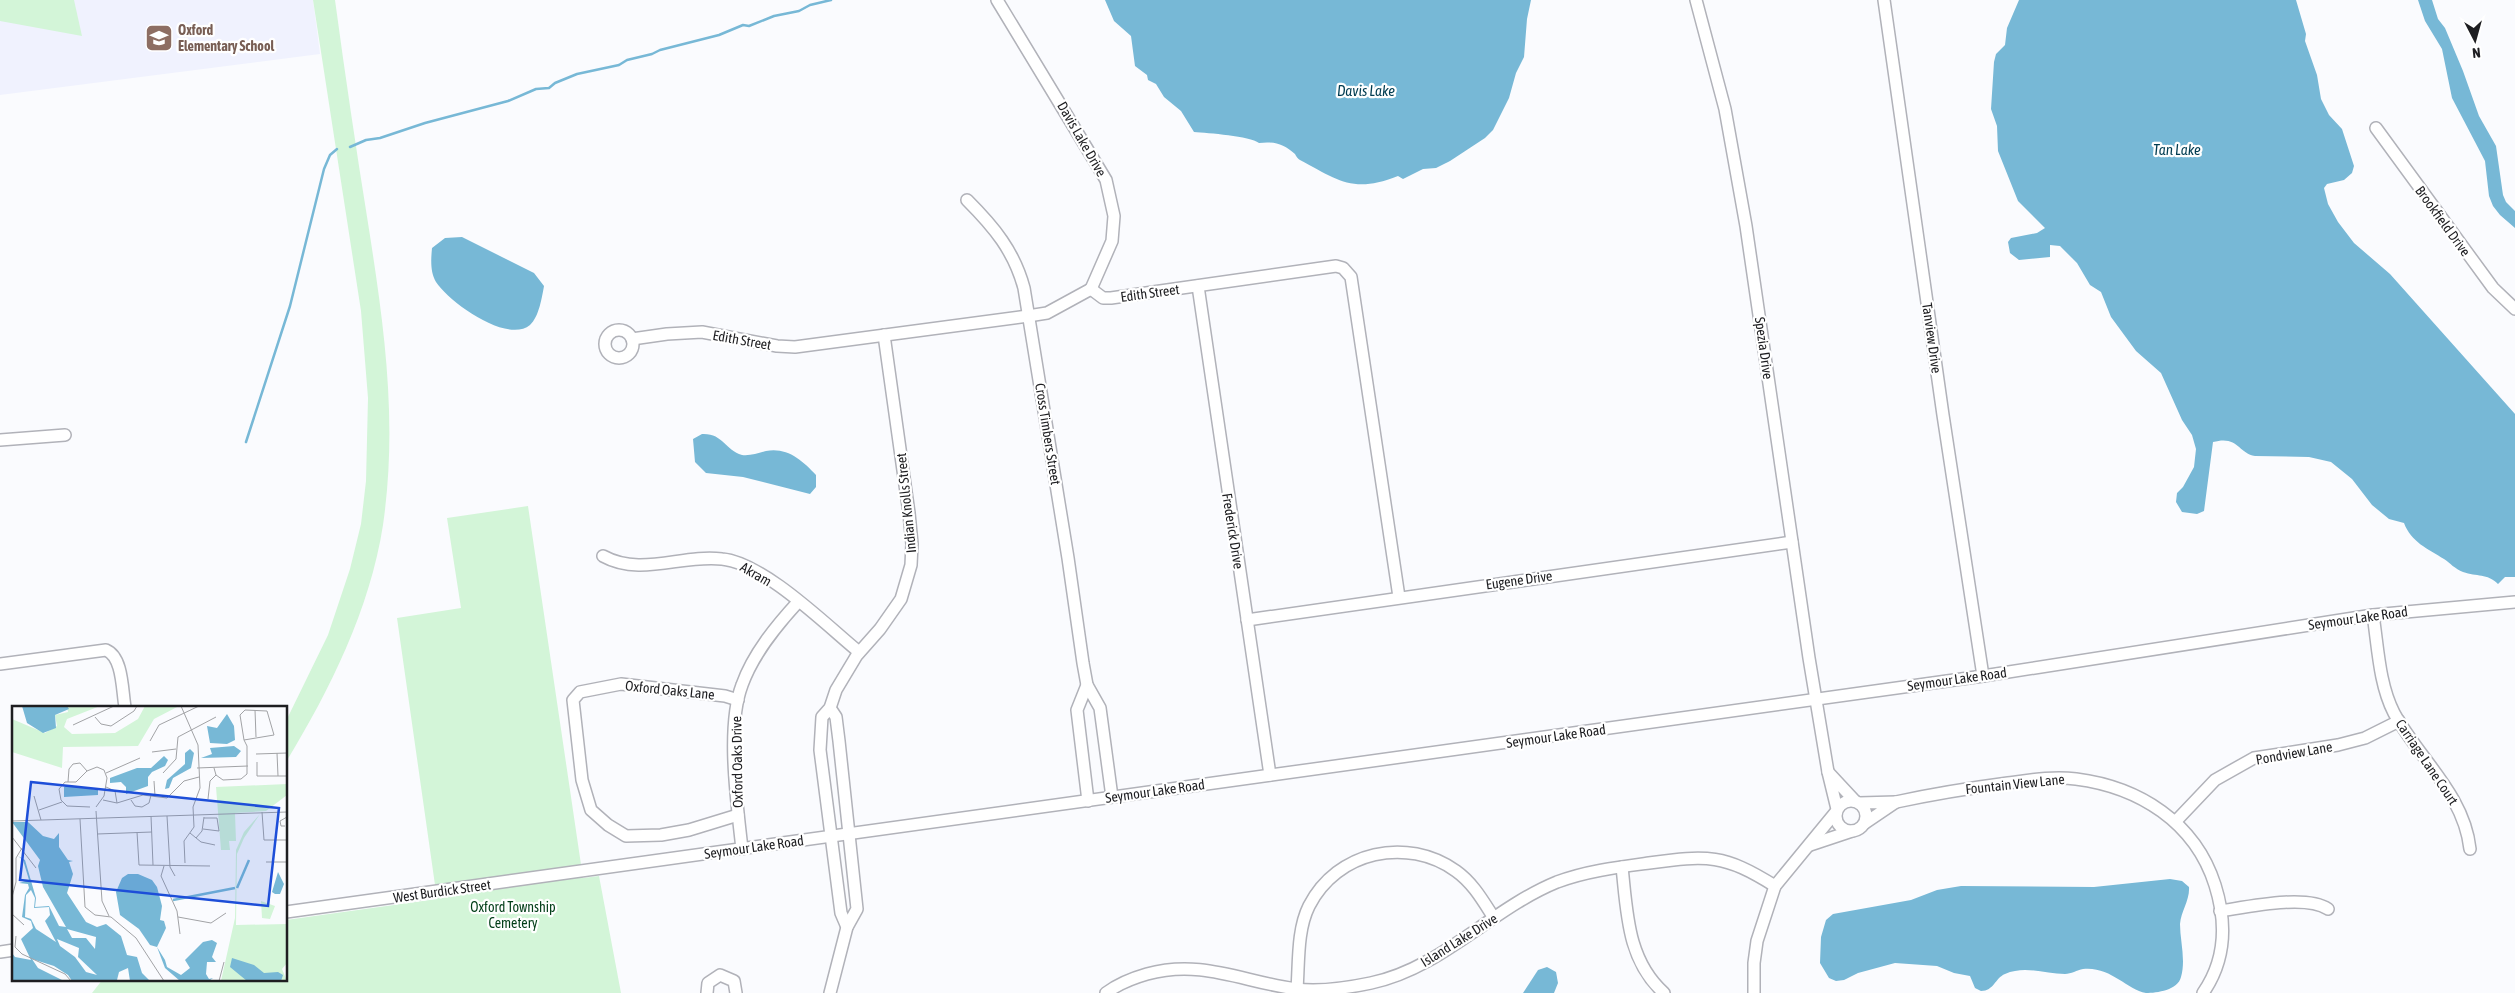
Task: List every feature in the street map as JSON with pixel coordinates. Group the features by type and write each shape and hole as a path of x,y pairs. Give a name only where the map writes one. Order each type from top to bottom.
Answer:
{"street":[{"name":"Davis Lake Drive","path":"997,0 1106,180 1114,216 1112,241 1091,289"},
{"name":"Spezia Drive","path":"1696,0 1729,128 1746,226 1828,772"},
{"name":"Tanview Drive","path":"1884,0 1944,421 1983,676"},
{"name":"Brookfield Drive","path":"2376,128 2493,288 2515,309"},
{"name":"Cross Timbers Street","path":"968,200 994,227 1008,246 1018,267 1028,316 1087,685 1100,708 1112,797"},
{"name":"Edith Street","path":"632,339 702,332 777,346 795,347 1047,313 1091,289 1103,298 1111,298 1336,266 1348,272 1351,277 1399,597"},
{"name":"Frederick Drive","path":"1198,286 1270,775"},
{"name":"Indian Knolls Street","path":"847,927 841,913 820,750 822,717 830,708 836,690 859,652 880,629 901,599 911,565 912,544 909,513 884,335"},
{"path":"0,440 65,435"},
{"name":"Eugene Drive","path":"1247,620 1792,542"},
{"name":"Akram","path":"603,556 615,562 630,565 722,559 743,564 767,578 859,652"},
{"name":"Oxford Oaks Drive","path":"742,849 738,815 735,729 738,700 742,685 753,662 780,622 798,602"},
{"name":"Seymour Lake Road","path":"597,869 1816,700 2373,615 2515,602"},
{"name":"Carriage Lane Court","path":"2373,615 2382,677 2393,711 2450,793 2461,813 2470,849"},
{"path":"0,664 103,649 112,653 117,660 125,706"},
{"name":"Oxford Oaks Lane","path":"738,700 725,696 621,684 589,689 580,692 574,697 582,780 591,810 608,825 626,836 661,835 689,830 738,815"},
{"path":"1087,685 1077,710 1088,800"},
{"path":"830,708 836,718 857,908 847,927 830,993"},
{"name":"Pondview Lane","path":"2176,821 2215,780 2254,758 2347,743 2378,733 2399,721"},
{"path":"1810,845 1858,829 1865,823 1866,814 1828,772"},
{"path":"1828,772 1836,811 1842,827 1852,831"},
{"name":"Fountain View Lane","path":"1857,802 1896,802 1950,790 2042,779 2075,779 2131,792 2176,821 2196,844 2206,862 2218,897 2223,948 2212,979 2202,993"},
{"path":"1754,993 1754,963 1758,934 1775,886 1796,858 1810,845 1843,803 1857,802"},
{"name":"Fountain View Lane","path":"1865,823 1896,802"},
{"path":"1298,989 1304,920 1310,905 1321,888 1340,868 1368,854 1395,851 1417,853 1441,861 1469,881 1494,918"},
{"name":"Island Lake Drive","path":"1106,993 1134,978 1177,969 1198,968 1222,972 1251,981 1298,989 1348,987 1372,983 1397,975 1440,955 1494,918 1557,882 1622,867 1678,859 1711,858 1728,861 1748,869 1775,886"},
{"path":"1622,867 1633,948 1645,970 1664,993"},
{"name":"West Burdick Street","path":"288,912 597,869"},
{"path":"2220,910 2286,903 2321,904 2328,909"},
{"path":"707,993 708,983 720,975 734,981 736,993"},
{"path":"1250,993 1251,981"}],"shaded area":[{"name":"Oxford Elementary School","path":"0,0 313,0 320,54 0,95"}],"green space":[{"path":"0,0 74,0 82,36 0,21"},
{"path":"313,0 335,0 384,336 389,411 389,448 383,525 369,587 333,678 288,759 288,717 328,635 350,569 361,524 366,481 368,398 361,311"},
{"name":"Oxford Township Cemetery","path":"528,506 583,878 599,876 621,993 92,993 102,980 288,980 288,920 437,899 397,618 461,608 447,518"}],"water":[{"name":"Davis Lake","path":"1105,0 1531,0 1527,19 1524,57 1516,73 1509,98 1493,130 1485,138 1436,168 1423,169 1403,179 1398,176 1369,184 1357,184 1336,179 1299,160 1295,154 1278,144 1269,142 1259,143 1238,137 1194,132 1181,111 1164,97 1156,84 1148,80 1147,75 1135,66 1131,36 1114,21"},
{"name":"Tan Lake","path":"2019,0 2296,0 2306,34 2305,41 2317,75 2321,99 2329,115 2342,129 2354,166 2352,173 2344,180 2327,184 2324,188 2328,204 2338,222 2354,243 2390,274 2515,414 2515,577 2505,577 2498,584 2490,578 2468,574 2458,569 2416,540 2407,530 2404,523 2389,519 2372,505 2352,479 2331,462 2309,457 2255,456 2228,441 2213,442 2204,511 2197,514 2182,512 2176,502 2177,493 2183,487 2194,467 2196,449 2192,435 2182,420 2161,373 2136,351 2111,317 2101,292 2090,285 2077,263 2060,246 2050,245 2050,257 2019,260 2010,253 2008,242 2011,238 2037,233 2045,228 2018,201 1998,151 1997,126 1991,109 1996,54 2005,45 2007,28"},
{"path":"2418,0 2432,0 2438,19 2445,28 2463,71 2479,116 2496,146 2503,195 2506,202 2515,211 2515,228 2493,206 2489,196 2485,161 2452,98 2442,49 2425,21"},
{"path":"462,237 534,273 544,286 538,312 530,325 520,329 507,329 494,325 465,309 453,300 436,282 432,270 432,248 445,238"},
{"path":"702,434 715,436 736,453 742,455 774,450 794,456 816,475 816,487 810,494 743,477 706,473 695,462 693,439"},
{"path":"2170,879 2182,881 2189,887 2189,892 2180,924 2183,957 2181,977 2172,988 2161,991 2146,993 2139,991 2110,974 2093,969 2083,969 2065,974 2028,970 2012,971 2002,976 1989,989 1981,991 1975,988 1970,976 1954,973 1937,966 1895,963 1836,981 1829,978 1820,963 1821,937 1826,920 1833,914 1911,900 1937,890 1961,886 2094,887"},
{"path":"1547,967 1556,972 1558,983 1554,993 1523,993 1538,970"}],"waterway":[{"path":"350,147 366,140 380,138 425,123 508,101 536,89 549,88 555,83 577,74 619,65 627,60 719,35 743,25 749,26 774,16 799,11 810,5 831,0"},
{"path":"246,442 290,306 324,169 330,155 337,149"}],"place":[{"name":"Oxford Elementary School","path":"159,38"}]}
